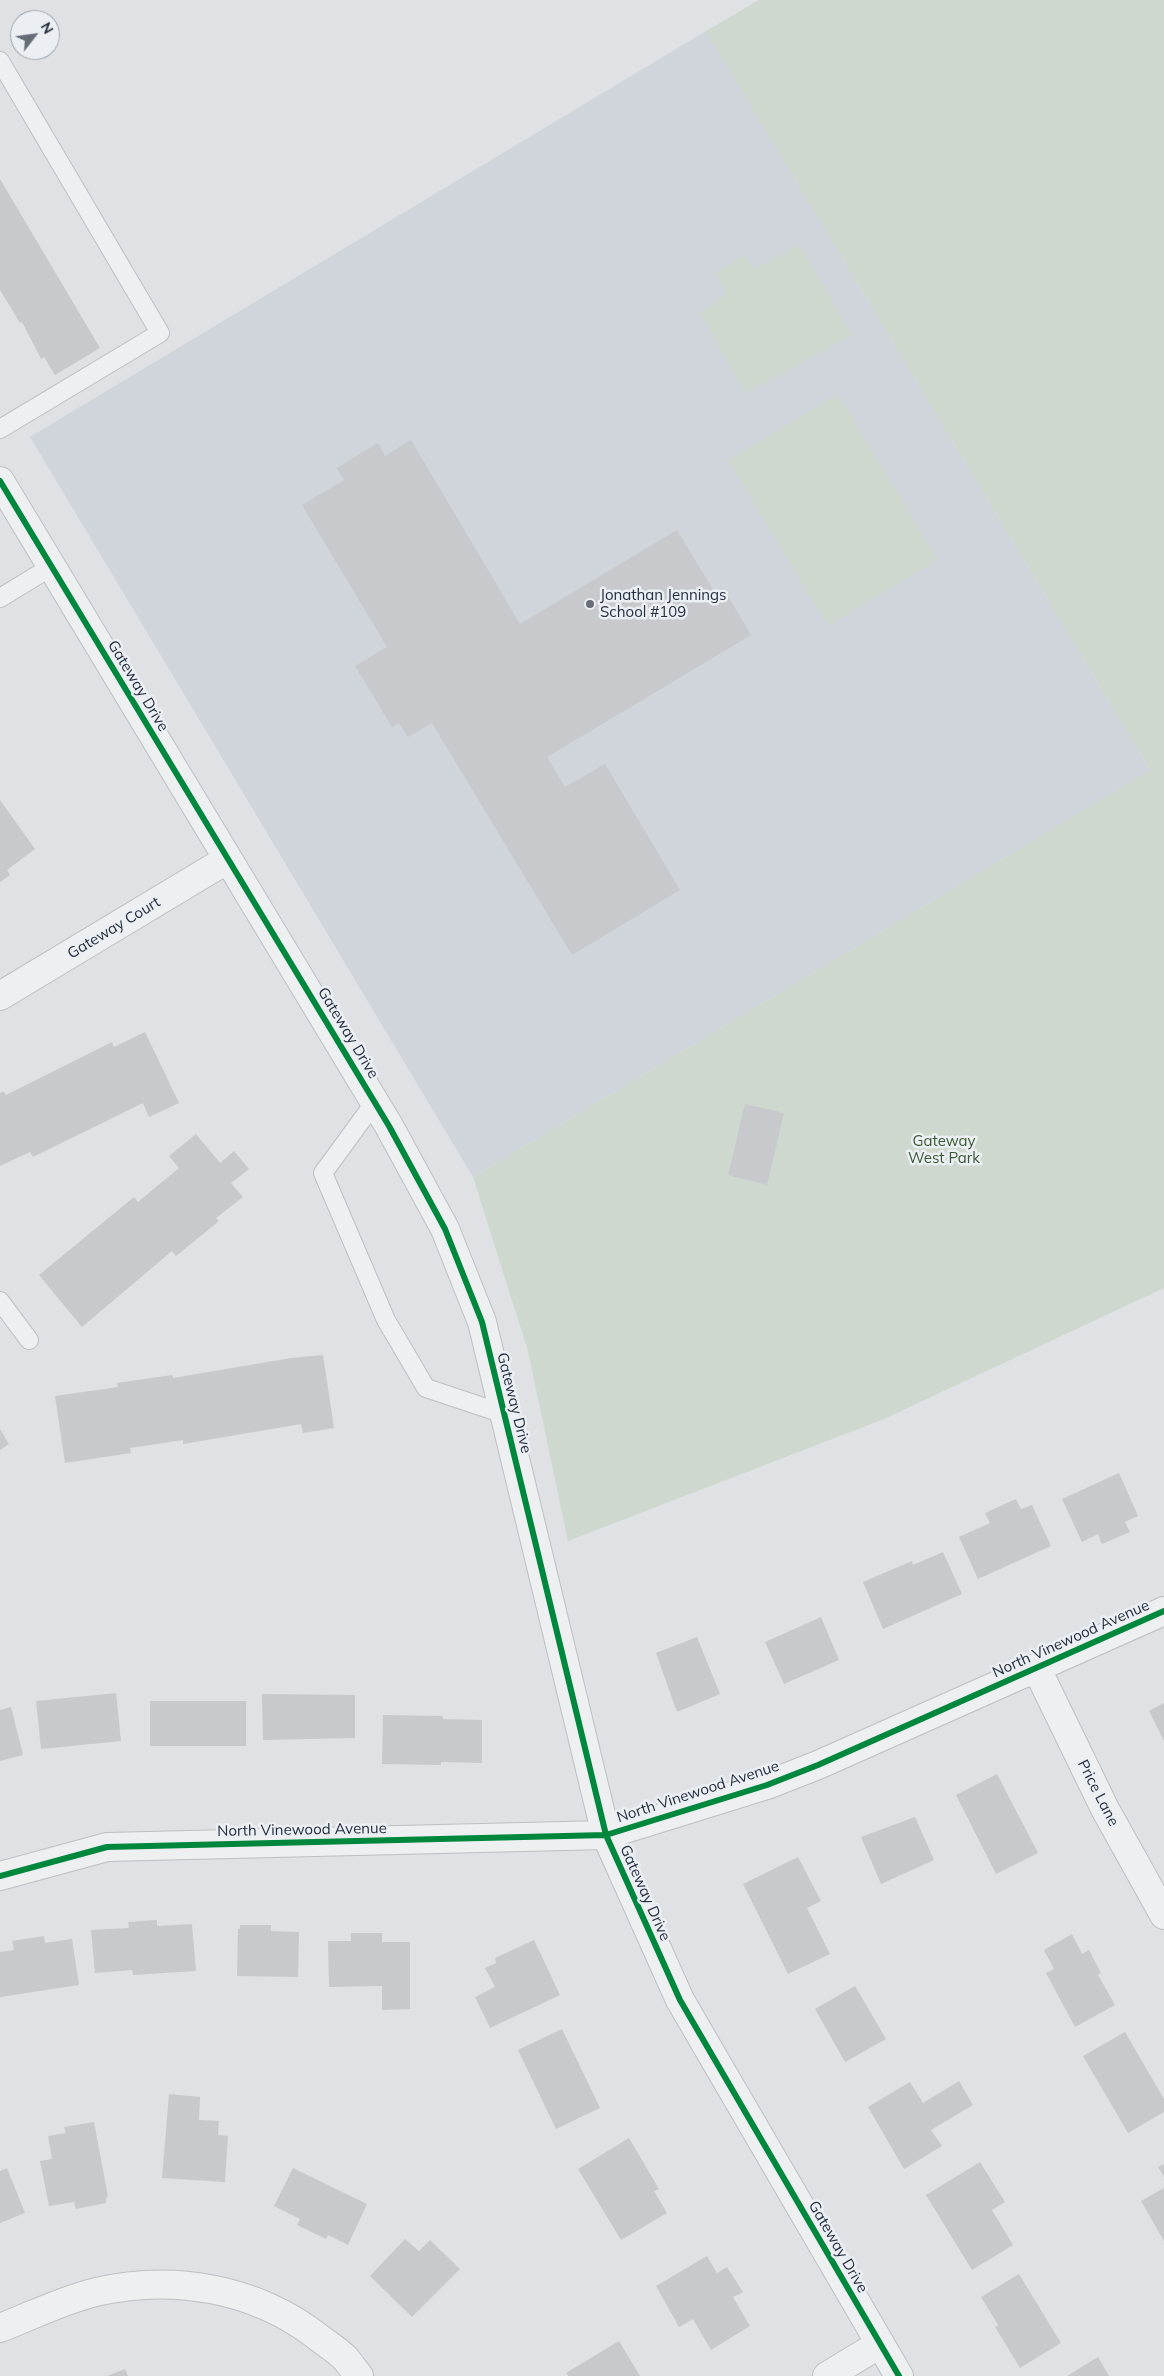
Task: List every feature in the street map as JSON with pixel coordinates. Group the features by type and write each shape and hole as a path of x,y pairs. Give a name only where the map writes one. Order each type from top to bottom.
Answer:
{"street":[{"name":"Gateway Drive","path":"0,481 375,1102 422,1184 445,1229 482,1322 606,1835 680,2000 899,2376"},
{"name":"Gateway Court","path":"0,996 228,859"},
{"name":"North Vinewood Avenue","path":"0,1876 107,1847 606,1835 776,1781 1037,1669 1164,1611"},
{"name":"Price Lane","path":"1037,1669 1105,1809 1164,1915"},
{"path":"0,2328 78,2298 110,2289 163,2283 196,2286 245,2298 277,2310 333,2348 346,2359 359,2376"},
{"path":"827,2376 880,2344"}],"lane":[{"path":"0,61 160,333 0,428"},
{"path":"0,598 52,567"},
{"path":"375,1102 323,1173 386,1320 426,1388 504,1414"},
{"path":"0,1301 29,1340"}],"shaded area":[{"name":"Jonathan Jennings School #109","path":"706,31 1150,770 473,1177 30,437"}],"green space":[{"name":"Gateway West Park","path":"759,0 1164,0 1164,1288 884,1419 568,1541 528,1351 473,1177 1150,770 706,31"},
{"path":"799,244 852,335 745,394 700,313 724,296 723,288 716,273 743,255 754,270"},
{"path":"838,394 938,560 828,626 728,460"}],"building":[{"path":"0,179 100,348 55,375 44,357 41,359 22,322 20,323 0,290"},
{"path":"411,440 520,624 677,530 715,593 723,588 751,635 547,757 565,787 605,764 680,890 572,955 432,723 408,737 399,723 392,727 355,666 387,647 302,505 344,480 337,468 378,443 385,456"},
{"path":"0,800 35,849 7,870 10,875 0,882"},
{"path":"145,1032 179,1103 149,1117 143,1103 33,1157 30,1152 0,1166 0,1093 3,1091 6,1095 112,1042 114,1047"},
{"path":"745,1104 784,1113 767,1185 728,1175"},
{"path":"196,1134 220,1163 234,1151 249,1169 231,1183 243,1197 216,1218 219,1221 176,1256 172,1251 82,1327 39,1275 134,1197 138,1202 179,1168 169,1156"},
{"path":"323,1355 334,1428 303,1433 301,1424 183,1444 183,1440 130,1448 131,1453 65,1463 55,1396 118,1387 117,1383 172,1375 173,1378 291,1358"},
{"path":"0,1429 9,1444 0,1450"},
{"path":"1119,1473 1138,1516 1125,1522 1130,1532 1102,1544 1098,1534 1082,1542 1062,1499"},
{"path":"1016,1499 1021,1509 1032,1505 1051,1546 978,1579 959,1537 990,1523 985,1513"},
{"path":"943,1552 962,1594 883,1629 863,1582 912,1561 913,1565"},
{"path":"821,1617 839,1660 784,1684 765,1642"},
{"path":"697,1637 720,1694 677,1712 656,1653"},
{"path":"116,1693 121,1741 41,1749 36,1701"},
{"path":"262,1694 355,1695 355,1738 263,1740"},
{"path":"150,1701 246,1701 246,1746 150,1746"},
{"path":"1164,1703 1164,1741 1149,1711"},
{"path":"11,1707 23,1755 0,1761 0,1710"},
{"path":"383,1715 443,1716 443,1719 482,1720 482,1763 441,1762 441,1765 382,1764"},
{"path":"997,1774 1038,1853 996,1874 956,1795"},
{"path":"915,1817 934,1860 881,1884 861,1837"},
{"path":"798,1857 821,1901 807,1908 830,1954 788,1974 743,1884"},
{"path":"157,1920 157,1926 192,1924 196,1971 133,1975 132,1970 95,1973 91,1930 129,1928 128,1922"},
{"path":"240,1925 271,1925 271,1931 299,1932 298,1977 237,1976 238,1929 240,1929"},
{"path":"351,1933 382,1933 382,1942 410,1942 410,2009 382,2010 382,1986 329,1987 328,1941 351,1941"},
{"path":"1072,1934 1082,1954 1089,1950 1101,1973 1098,1975 1115,2005 1075,2027 1046,1973 1054,1969 1044,1950"},
{"path":"44,1936 45,1943 72,1939 79,1985 0,1997 0,1952 14,1950 12,1941"},
{"path":"534,1940 560,1995 490,2028 475,1997 495,1987 485,1968 496,1963 495,1958"},
{"path":"855,1986 886,2039 845,2062 815,2009"},
{"path":"562,2029 600,2108 556,2129 518,2050"},
{"path":"1125,2032 1164,2099 1164,2112 1128,2133 1083,2056"},
{"path":"959,2081 973,2105 931,2130 942,2146 904,2169 868,2107 910,2082 923,2103"},
{"path":"169,2094 200,2097 199,2120 219,2121 218,2135 228,2136 225,2182 162,2178"},
{"path":"94,2122 108,2197 106,2198 106,2203 76,2209 74,2202 49,2206 40,2161 52,2159 48,2136 66,2133 64,2127"},
{"path":"629,2138 659,2189 654,2191 667,2213 621,2240 578,2169"},
{"path":"980,2162 1005,2202 992,2210 1013,2245 972,2270 926,2195"},
{"path":"1164,2164 1164,2177 1158,2167"},
{"path":"7,2168 25,2213 0,2223 0,2171"},
{"path":"293,2168 367,2204 348,2245 328,2235 326,2239 297,2225 300,2219 274,2206"},
{"path":"1164,2188 1164,2241 1141,2201"},
{"path":"405,2239 419,2251 430,2240 460,2269 412,2317 370,2276"},
{"path":"707,2256 717,2273 727,2267 743,2292 733,2297 750,2326 711,2350 693,2319 679,2327 656,2286"},
{"path":"1019,2274 1061,2343 1020,2368 995,2327 998,2325 981,2297"},
{"path":"619,2341 640,2376 568,2376 566,2373"},
{"path":"1098,2357 1109,2376 1067,2376"},
{"path":"125,2369 128,2376 107,2376"}],"cycle path":[{"path":"0,481 389,1126 445,1229 482,1322 606,1835 680,2000 899,2376"},
{"path":"0,1876 107,1847 606,1835 767,1785 818,1765 1164,1611"}],"place":[{"name":"Jonathan Jennings School #109","path":"590,604"}]}
